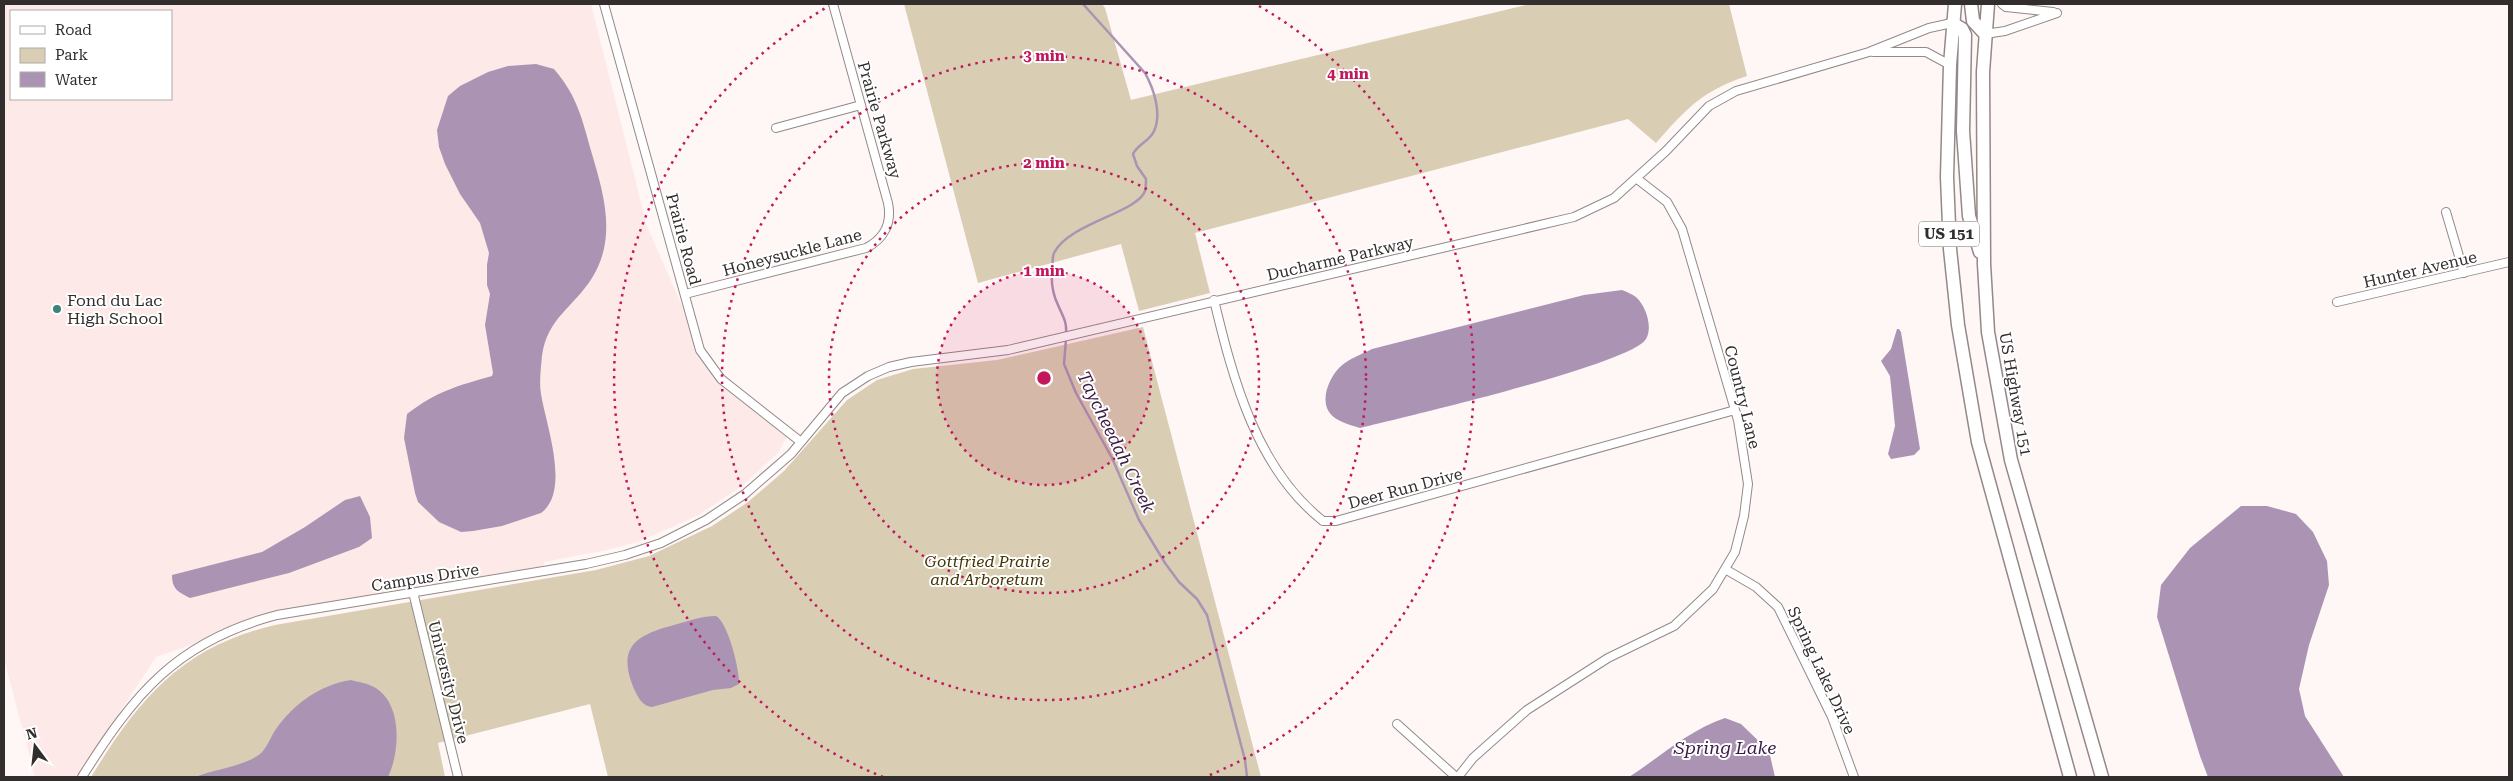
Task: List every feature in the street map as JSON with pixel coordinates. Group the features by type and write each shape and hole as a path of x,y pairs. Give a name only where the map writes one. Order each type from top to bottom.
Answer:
{"main road":[{"name":"US 151","path":"1955,4 1950,65 1948,186 1950,249 1960,335 1978,442 2070,777"},
{"path":"1971,4 1973,21 1985,34"},
{"name":"US Highway 151","path":"1988,4 1985,34 1984,264 1988,332 2011,460 2102,777"},
{"path":"1952,23 1962,29 1965,35 1963,131 1968,216 1984,264"}],"street":[{"name":"Prairie Road","path":"604,4 700,350 712,368 727,384 801,442"},
{"name":"Prairie Parkway","path":"833,4 889,208 887,226 877,241"},
{"path":"1985,34 2005,31 2057,12 2021,10 2006,7 2002,4"},
{"name":"Ducharme Parkway","path":"801,442 842,393 879,370 911,362 979,355 1055,340 1214,300 1453,247 1574,217 1614,198 1709,106 1736,91 1869,52 1929,28 1952,23"},
{"name":"Ducharme Parkway","path":"1869,52 1926,52 1950,65"},
{"path":"776,128 861,105"},
{"name":"Country Lane","path":"1457,777 1473,758 1528,710 1608,658 1674,626 1713,589 1735,552 1744,516 1748,484 1735,410 1682,229 1667,202 1636,178"},
{"path":"2446,212 2464,272"},
{"name":"Honeysuckle Lane","path":"685,294 862,249 877,241"},
{"name":"Hunter Avenue","path":"2337,302 2509,262"},
{"name":"Deer Run Drive","path":"1214,300 1235,382 1269,458 1284,483 1299,501 1323,521 1336,521 1735,410"},
{"name":"Campus Drive","path":"82,777 120,718 148,686 170,667 207,643 239,627 277,615 586,564 642,550 682,533 725,508 765,478 801,442"},
{"name":"Spring Lake Drive","path":"1725,569 1756,587 1778,607 1832,717 1854,777"},
{"name":"University Drive","path":"413,592 458,777"},
{"path":"1397,724 1457,777"}],"shaded area":[{"path":"4,4 591,4 647,226 704,356 789,433 778,453 742,486 697,516 638,542 544,562 544,571 277,615 156,657 77,777 35,777 4,659"}],"green space":[{"path":"904,4 1102,4 1105,8 1131,100 1530,4 1729,4 1747,76 1718,88 1696,102 1656,143 1628,119 1195,233 1210,293 1139,311 1121,244 978,283"},
{"name":"Gottfried Prairie and Arboretum","path":"1143,327 1261,777 608,777 590,704 438,743 445,777 91,777 127,723 146,700 188,662 213,647 242,635 275,625 596,570 649,556 712,526 748,502 784,471 847,400 877,380 913,369 997,360"}],"water":[{"path":"536,64 554,69 569,89 578,109 604,201 606,232 604,248 600,263 592,278 555,322 549,332 542,356 540,389 551,439 556,474 550,503 541,513 502,526 461,532 439,522 418,502 404,438 407,414 438,395 458,386 492,376 493,373 485,325 490,294 487,285 489,253 480,223 460,194 445,164 439,147 437,130 448,96 460,86 488,72 508,66"},
{"path":"1622,290 1636,297 1643,306 1649,323 1648,334 1646,339 1631,350 1601,362 1513,389 1360,428 1335,418 1326,406 1326,394 1330,381 1337,370 1348,361 1372,349 1584,295"},
{"path":"1897,329 1901,332 1920,449 1914,455 1891,459 1888,454 1895,426 1890,376 1881,361 1891,349"},
{"path":"360,496 370,517 372,538 359,547 289,573 190,598 179,592 175,587 172,575 262,552 305,527 345,500"},
{"path":"2241,506 2267,506 2296,514 2313,532 2327,561 2329,585 2309,645 2299,689 2305,716 2344,777 2208,777 2200,756 2157,617 2161,585 2190,548"},
{"path":"716,616 725,627 729,637 739,684 731,688 713,690 652,707 643,703 634,689 629,674 627,662 633,645 640,638 661,629 695,619"},
{"path":"351,680 374,687 383,694 390,704 394,716 396,742 395,755 388,777 195,777 237,765 260,754 281,722 298,705 328,686"},
{"name":"Spring Lake","path":"1725,718 1741,724 1769,751 1775,777 1629,777 1699,729"}],"waterway":[{"name":"Taycheedah Creek","path":"1066,334 1065,322 1054,296 1052,286 1054,253 1073,234 1130,206 1139,199 1145,191 1146,179 1137,166 1133,154 1154,131 1157,117 1154,94 1145,73 1083,4"},
{"name":"Taycheedah Creek","path":"1066,339 1064,364 1076,393 1112,458 1139,520 1165,563 1179,582 1197,599 1207,615 1245,760 1247,777"}],"place":[{"name":"Fond du Lac High School","path":"57,309"}]}
